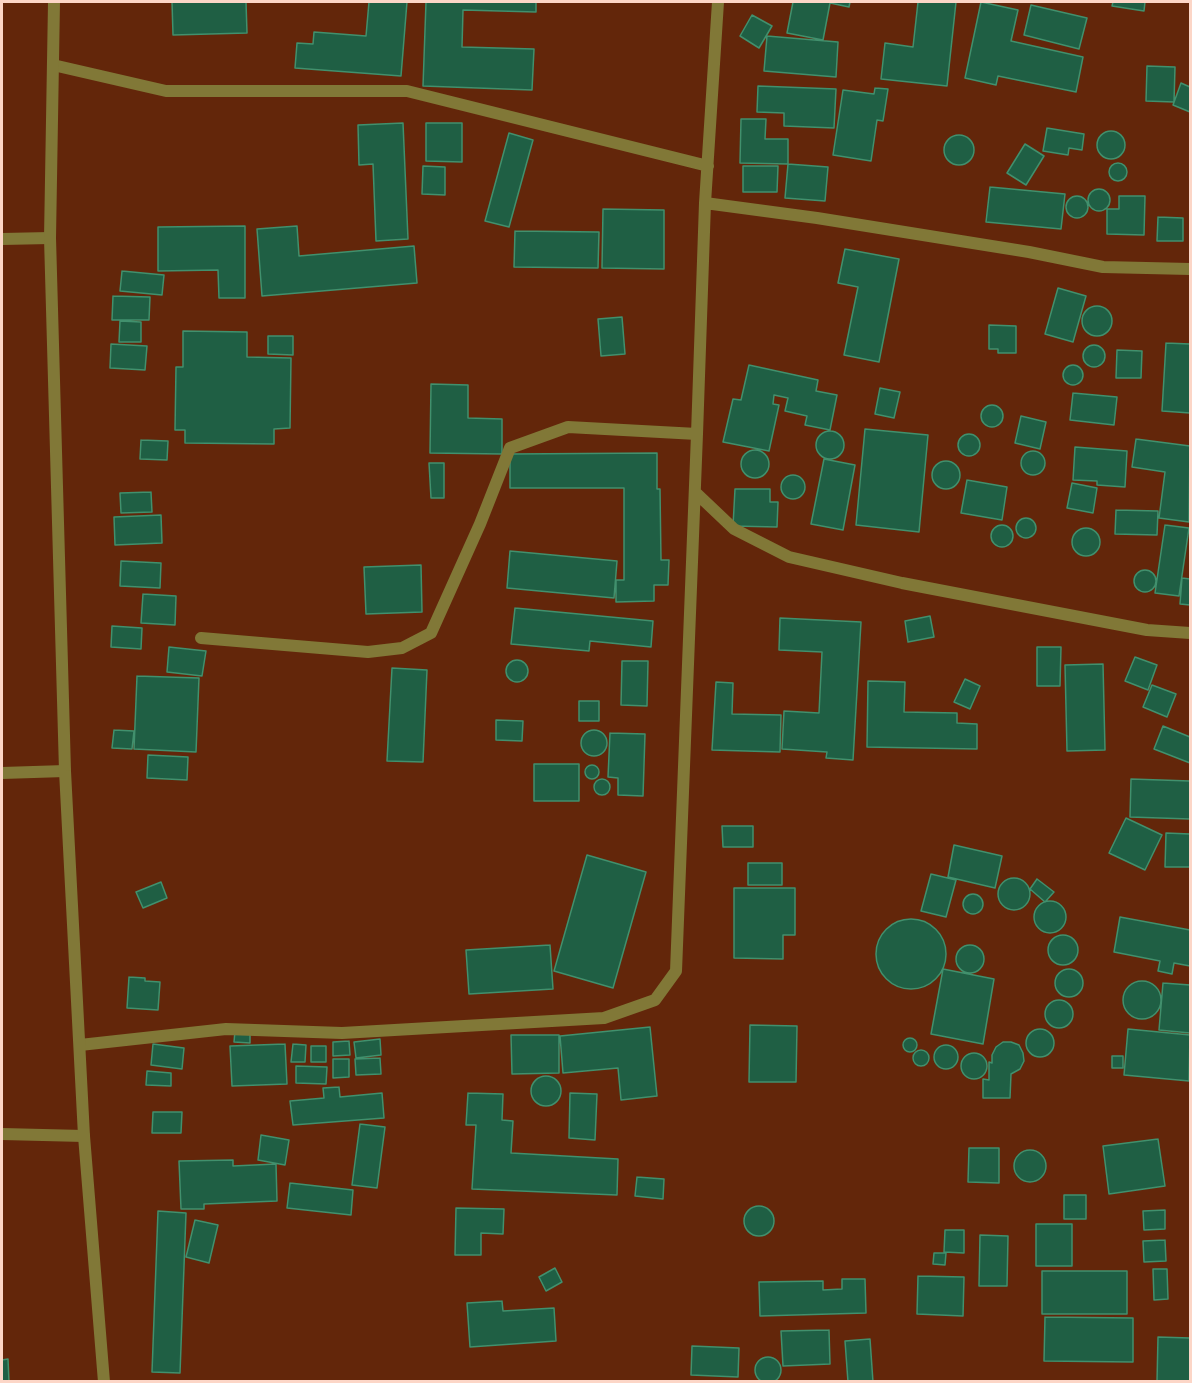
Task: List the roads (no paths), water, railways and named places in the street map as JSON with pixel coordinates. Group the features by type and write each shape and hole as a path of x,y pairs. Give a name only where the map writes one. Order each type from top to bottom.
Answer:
{"street":[{"path":"54,2 50,238 65,771 84,1136 104,1382"},
{"path":"80,1046 226,1029 342,1033 604,1018 655,1000 676,971 705,203 718,2"},
{"path":"53,65 166,91 407,91 708,166"},
{"path":"705,203 817,218 1029,252 1103,267 1191,269"},
{"path":"2,239 50,238"},
{"path":"201,638 368,652 402,648 431,633 480,524 510,448 568,428 697,434"},
{"path":"695,492 734,529 789,557 902,583 1147,630 1191,633"},
{"path":"2,773 65,771"},
{"path":"2,1134 84,1136"}]}
